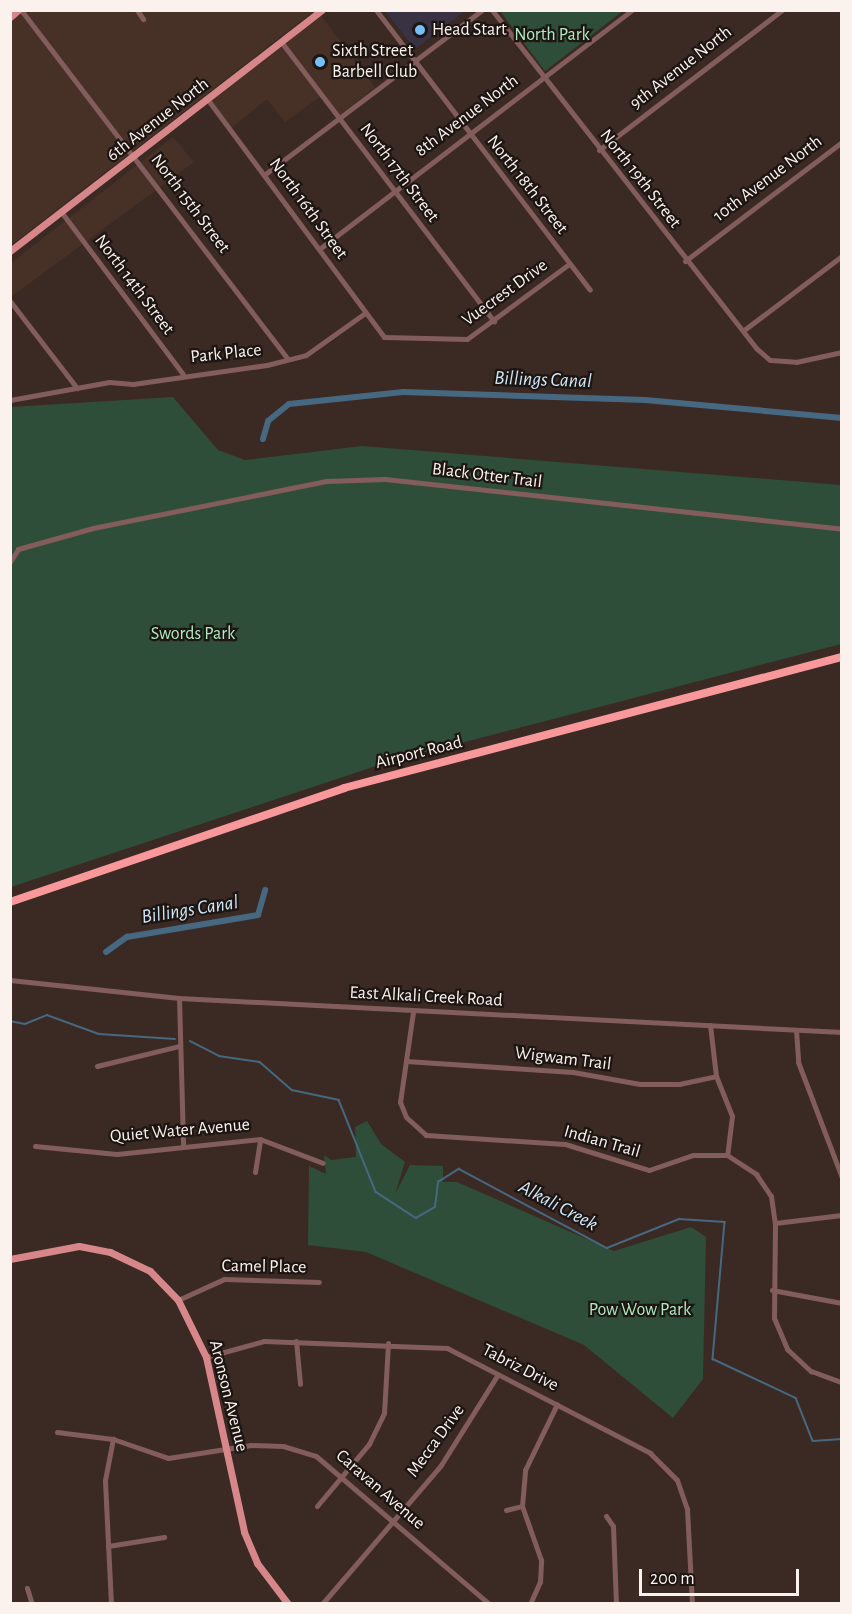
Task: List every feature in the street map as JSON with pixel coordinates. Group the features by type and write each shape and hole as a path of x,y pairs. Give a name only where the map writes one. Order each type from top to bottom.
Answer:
{"highway":[{"name":"Airport Road","path":"10,902 344,788 842,657"}],"main road":[{"path":"10,16 20,10"},
{"name":"6th Avenue North","path":"10,251 322,10"},
{"name":"Aronson Avenue","path":"10,1259 79,1246 110,1252 150,1271 178,1300 206,1357 244,1532 257,1563 288,1604"}],"street":[{"name":"North 15th Street","path":"20,10 135,156 288,359"},
{"path":"137,10 143,19"},
{"name":"North 18th Street","path":"376,10 590,290"},
{"path":"264,175 337,117 482,10"},
{"name":"North 19th Street","path":"492,10 542,79 685,261 770,360 796,362 842,352"},
{"name":"8th Avenue North","path":"322,247 468,133 632,10"},
{"name":"9th Avenue North","path":"599,150 782,10"},
{"name":"North 17th Street","path":"282,43 494,321"},
{"name":"North 16th Street","path":"208,100 322,247 365,313 384,337"},
{"name":"10th Avenue North","path":"685,261 842,142"},
{"name":"North 14th Street","path":"62,213 183,374"},
{"path":"744,330 842,256"},
{"name":"Vuecrest Drive","path":"384,337 468,339 569,264"},
{"path":"10,301 77,388"},
{"name":"Park Place","path":"10,400 77,388 183,374 239,370 288,359 327,343 365,313"},
{"name":"Black Otter Trail","path":"10,562 18,549 300,483 385,479 842,529"},
{"name":"East Alkali Creek Road","path":"10,981 179,998 413,1012 710,1024 842,1032"},
{"path":"179,998 183,1145"},
{"name":"Indian Trail","path":"413,1012 400,1102 406,1117 426,1135 566,1144 649,1170 693,1155 727,1155"},
{"path":"710,1024 716,1076 732,1116 727,1155 756,1174 771,1196 774,1223 772,1290 774,1318 787,1349 811,1371 842,1382"},
{"path":"796,1030 798,1062 842,1178"},
{"path":"97,1066 179,1046"},
{"name":"Wigwam Trail","path":"406,1061 573,1072 640,1084 679,1084 716,1076"},
{"path":"255,1172 260,1139"},
{"name":"Quiet Water Avenue","path":"35,1146 117,1154 183,1145 260,1139 323,1163"},
{"path":"774,1223 842,1215"},
{"name":"Camel Place","path":"178,1300 224,1279 319,1282"},
{"path":"772,1290 842,1303"},
{"path":"296,1341 300,1384"},
{"name":"Tabriz Drive","path":"206,1357 240,1345 296,1341 447,1348 650,1453 677,1480 687,1509 692,1604"},
{"path":"317,1506 369,1444 384,1413 388,1344"},
{"name":"Mecca Drive","path":"322,1604 441,1465 498,1374"},
{"path":"530,1604 540,1582 541,1560 522,1506 525,1470 557,1404"},
{"name":"Caravan Avenue","path":"57,1432 113,1439 168,1458 227,1450 283,1446 316,1456 489,1604"},
{"path":"111,1604 105,1480 113,1439"},
{"path":"506,1510 522,1506"},
{"path":"606,1516 613,1526 616,1604"},
{"path":"108,1546 164,1537"},
{"path":"27,1588 32,1604"}],"shaded area":[{"path":"11,11 314,11 11,245"},
{"name":"Head Start","path":"385,11 465,11 415,49"},
{"path":"319,13 375,87 337,117 321,96 285,122 267,99 230,129 208,100"},
{"path":"173,137 194,162 11,297 11,263"}],"green space":[{"name":"North Park","path":"500,11 623,11 545,71"},
{"name":"Swords Park","path":"173,397 218,450 245,460 362,446 841,485 841,644 388,762 11,887 11,407"},
{"name":"Pow Wow Park","path":"367,1121 381,1144 405,1162 395,1194 410,1165 443,1166 443,1182 457,1182 614,1251 691,1227 706,1237 703,1379 673,1418 584,1345 366,1252 308,1245 309,1166 326,1174 324,1155 331,1160 356,1157 355,1127"}],"waterway":[{"name":"Billings Canal","path":"263,439 268,421 289,404 403,392 645,400 842,418"},
{"name":"Billings Canal","path":"106,952 127,937 258,915 265,890"},
{"name":"Alkali Creek","path":"10,1021 25,1024 47,1015 99,1034 175,1039"},
{"name":"Alkali Creek","path":"190,1041 219,1056 260,1062 292,1090 339,1100 376,1192 416,1218 435,1207 438,1182 459,1169 607,1248 679,1219 725,1222 713,1359 796,1398 813,1441 842,1439"}],"place":[{"name":"Head Start","path":"420,30"},
{"name":"Sixth Street Barbell Club","path":"320,62"}]}
